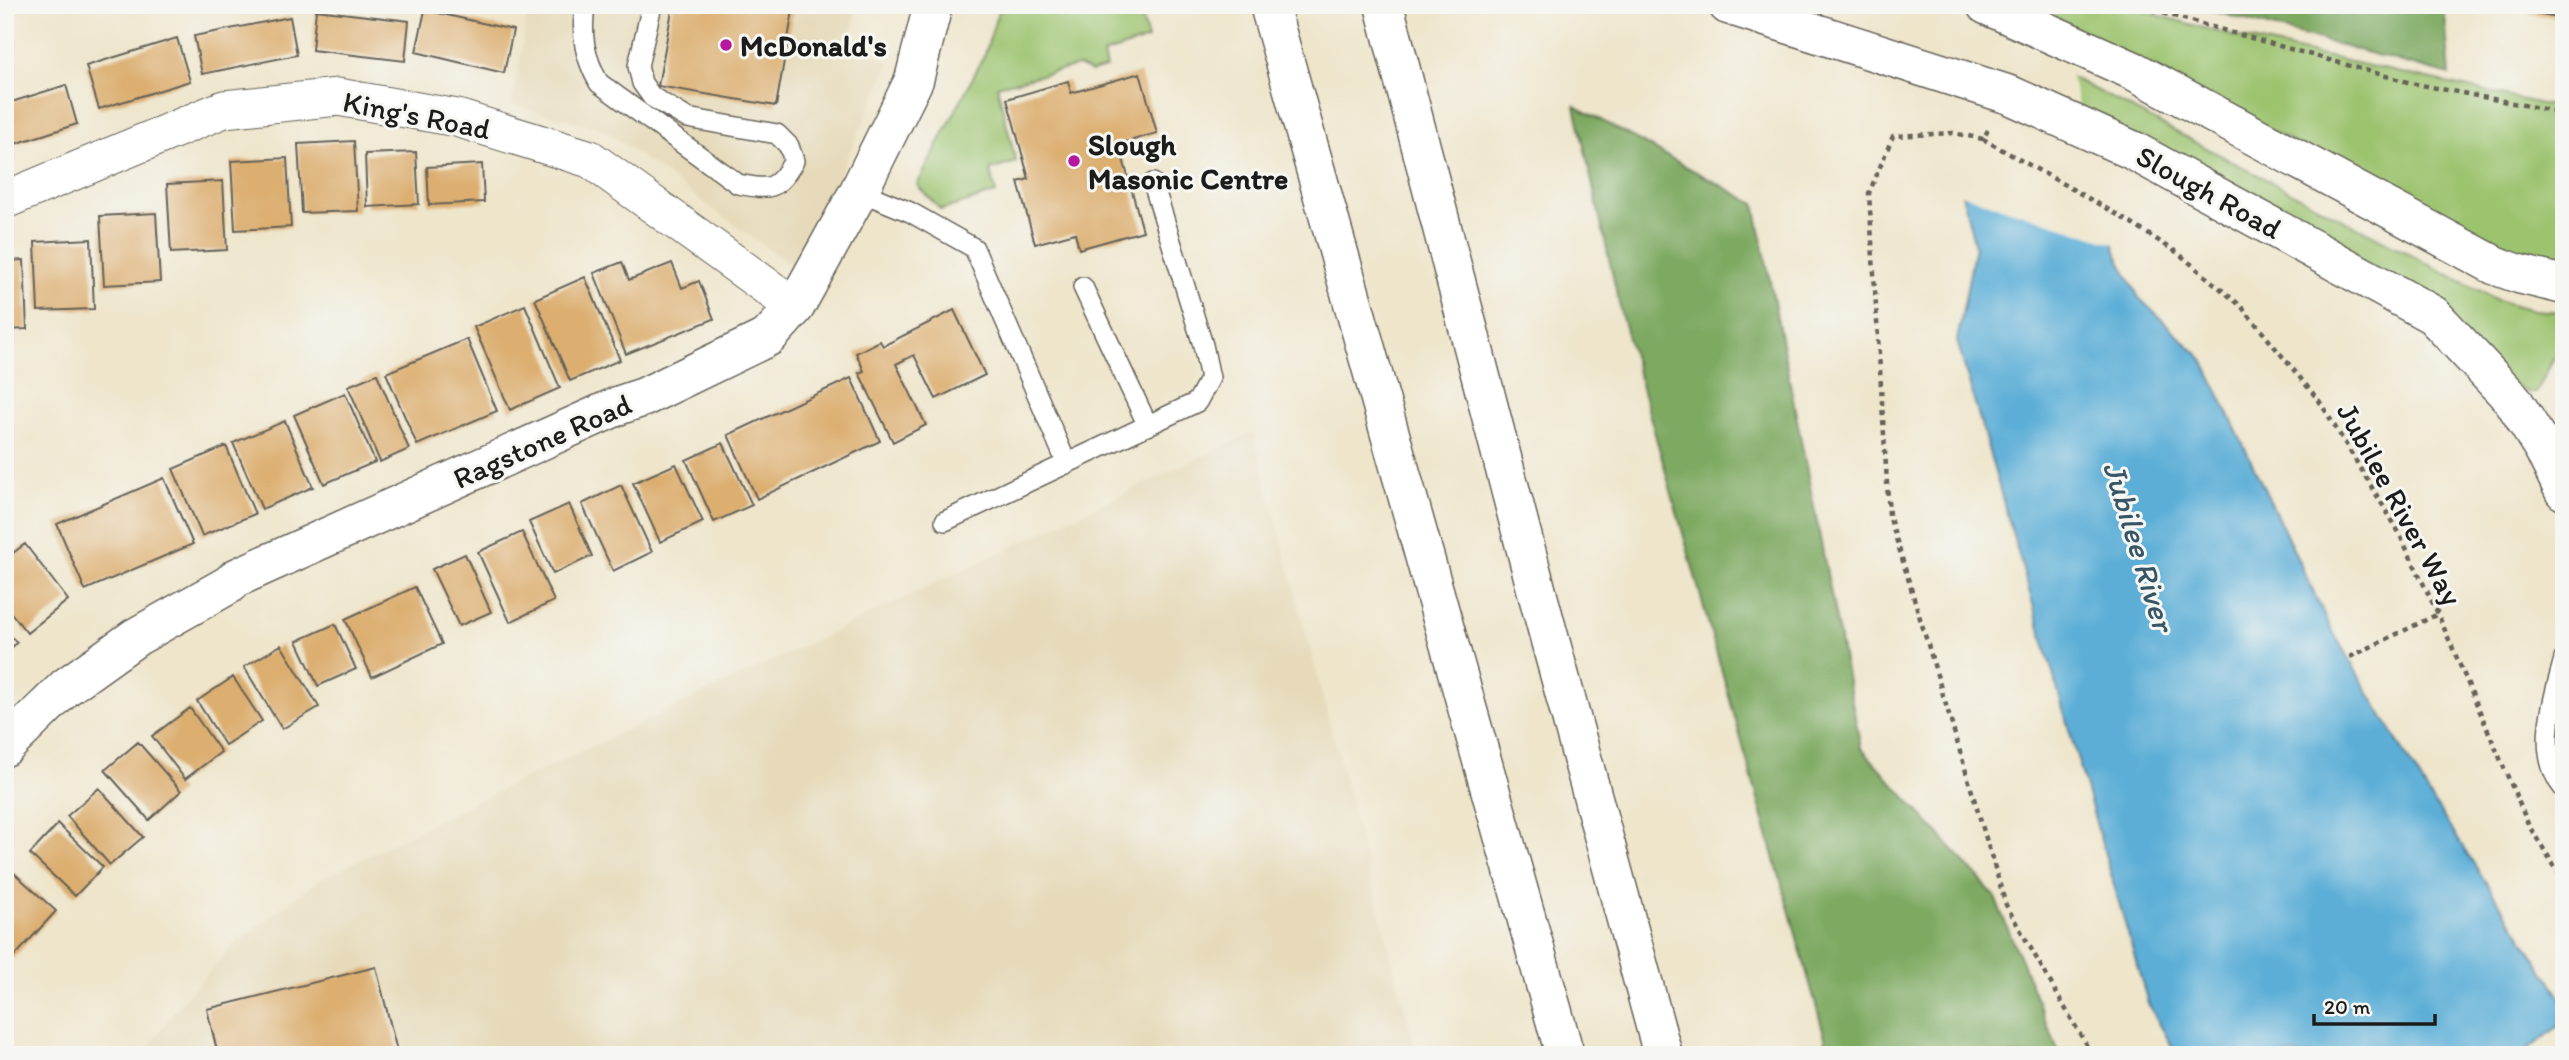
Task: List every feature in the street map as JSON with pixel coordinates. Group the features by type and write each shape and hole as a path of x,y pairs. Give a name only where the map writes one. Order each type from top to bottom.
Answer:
{"main road":[{"name":"Ragstone Road","path":"5,747 76,680 136,637 230,584 236,578 669,385 768,337 795,307 859,191 914,80 933,5"},
{"path":"1269,5 1565,1055"},
{"name":"Slough Road","path":"1728,5 2010,95 2132,150 2433,315 2513,400 2544,450 2564,491"},
{"path":"1986,5 2134,71 2494,265 2564,285"},
{"path":"1386,10 1535,583 1663,1055"},
{"path":"2564,443 2564,457"}],"street":[{"name":"King's Road","path":"5,200 224,109 338,97 457,118 590,159 795,307"}],"lane":[{"path":"585,5 582,29 586,52 588,63 599,83 738,184 762,188 782,181 794,161 789,146 777,134 687,118 652,97 642,83 638,66 652,5"},
{"path":"945,521 1198,402 1210,379 1203,345 1153,183"},
{"path":"859,191 910,212 974,248 1067,464"},
{"path":"1083,287 1148,426"},
{"path":"2564,659 2547,733 2550,758 2564,789"}],"path":[{"path":"2134,5 2411,83 2564,113"},
{"path":"1983,139 1953,133 1893,136 1869,192 1889,515 2006,905 2092,1055"},
{"name":"Jubilee River Way","path":"2112,212 2178,253 2241,306 2320,402 2396,527 2438,614 2529,826 2564,881"},
{"path":"2350,657 2438,614"}],"shaded area":[{"path":"529,5 856,5 851,43 890,63 797,270 603,129 512,105"},
{"path":"1253,432 1417,1055 142,1055 181,1003 236,942 318,881 446,816"}],"green space":[{"path":"1000,5 1139,5 1148,39 1103,54 1106,68 1091,72 1078,66 997,86 1016,162 990,170 996,193 941,210 917,185 985,54"},
{"path":"2031,5 2121,5 2233,36 2564,109 2564,267 2517,260"},
{"path":"2190,5 2444,5 2450,75"},
{"path":"2044,63 2497,300 2533,310 2564,312 2564,338 2536,393 2529,393 2033,89"},
{"path":"1575,106 1755,204 1861,748 1994,895 2060,1055 1830,1055 1622,317"}],"water":[{"name":"Jubilee River","path":"1950,146 2102,207 2118,257 2139,298 2202,358 2330,627 2431,798 2564,1002 2564,1022 2521,1055 2177,1055 2148,1003 1957,341 1975,246"}],"pier":[{"path":"1905,5 2052,5 2105,206 2118,245 1958,193"}],"building":[{"name":"McDonald's","path":"673,5 794,5 776,106 658,86"},
{"path":"2531,5 2564,5 2564,19 2529,13"},
{"path":"316,10 409,21 405,61 312,50"},
{"path":"425,10 513,30 504,73 416,52"},
{"path":"290,17 297,55 202,74 194,36"},
{"path":"177,38 190,81 99,109 86,66"},
{"name":"Slough Masonic Centre","path":"1140,73 1157,133 1119,144 1143,231 1079,249 1075,233 1035,244 1018,182 1029,179 1007,99 1068,81 1071,93"},
{"path":"66,85 77,124 15,144 5,104"},
{"path":"354,141 358,211 302,213 298,144"},
{"path":"416,152 419,204 367,207 365,154"},
{"path":"287,158 291,227 235,230 231,161"},
{"path":"482,164 484,202 429,205 427,167"},
{"path":"223,181 227,250 171,253 167,184"},
{"path":"156,213 160,282 104,285 100,216"},
{"path":"91,239 94,309 38,311 35,242"},
{"path":"24,260 27,329 5,330 5,261"},
{"path":"622,262 629,280 672,263 682,288 699,281 714,319 626,354 594,273"},
{"path":"585,277 620,360 570,381 535,299"},
{"path":"525,305 560,388 510,410 474,327"},
{"path":"954,310 985,375 936,399 914,355 896,364 926,425 893,442 859,373 864,371 856,353 880,341 883,346"},
{"path":"467,339 497,411 417,445 386,373"},
{"path":"377,374 409,449 380,462 348,386"},
{"path":"851,378 880,441 757,499 728,435"},
{"path":"345,393 375,462 324,484 294,415"},
{"path":"285,421 313,487 262,509 233,443"},
{"path":"723,443 752,505 714,522 686,460"},
{"path":"226,446 255,514 202,536 173,469"},
{"path":"676,464 703,522 660,542 633,483"},
{"path":"164,478 193,544 85,590 57,524"},
{"path":"621,485 652,552 613,571 582,504"},
{"path":"569,504 592,556 553,574 529,522"},
{"path":"522,532 554,601 510,622 478,552"},
{"path":"25,544 68,600 27,633 5,605 5,559"},
{"path":"465,554 491,612 459,626 432,569"},
{"path":"415,587 442,644 372,677 345,619"},
{"path":"335,624 356,669 318,686 297,641"},
{"path":"5,632 17,642 5,655"},
{"path":"281,645 319,707 282,729 244,667"},
{"path":"233,677 262,721 225,745 197,701"},
{"path":"190,708 221,752 185,779 152,736"},
{"path":"138,742 181,791 149,820 105,770"},
{"path":"99,788 143,837 110,865 67,816"},
{"path":"58,824 103,867 75,896 30,854"},
{"path":"13,872 56,911 5,967 5,881"},
{"path":"376,967 398,1055 218,1055 207,1009"}],"place":[{"name":"McDonald's","path":"726,45"},
{"name":"Slough Masonic Centre","path":"1074,161"}]}
